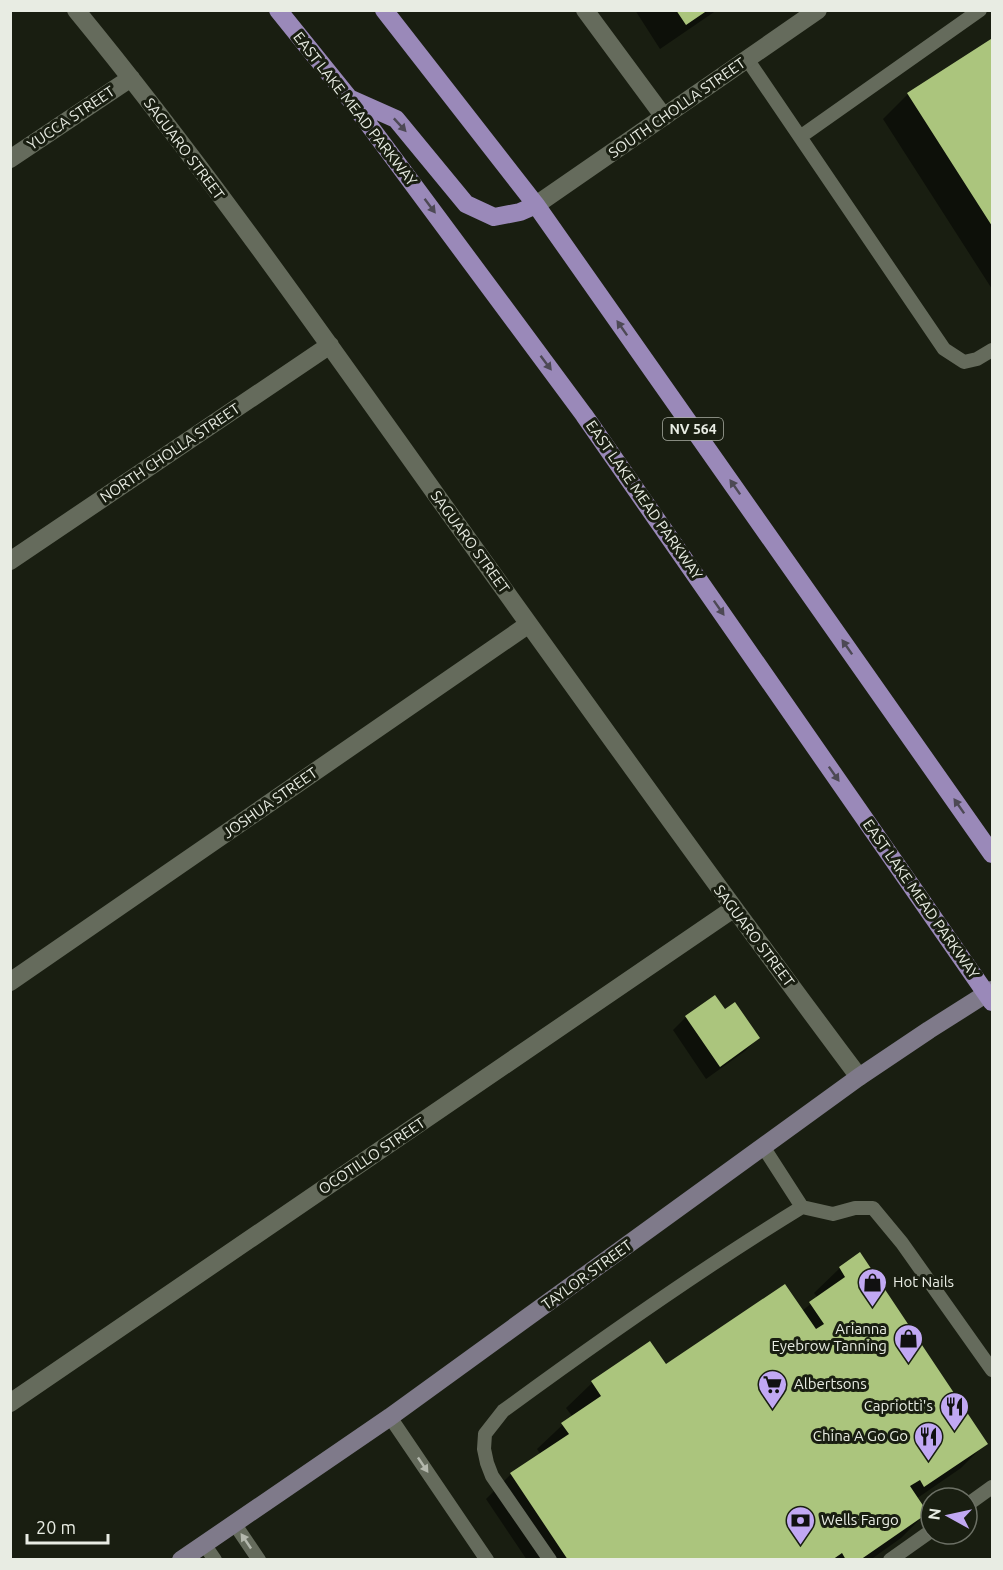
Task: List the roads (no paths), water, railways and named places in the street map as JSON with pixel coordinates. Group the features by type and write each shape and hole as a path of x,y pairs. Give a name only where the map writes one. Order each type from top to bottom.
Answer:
{"main road":[{"name":"EAST LAKE MEAD PARKWAY","path":"278,10 349,98 585,415 991,995"},
{"name":"NV 564","path":"384,10 536,205 993,854"},
{"path":"349,98 396,119 466,204 494,217 520,213 536,205"}],"street":[{"name":"SAGUARO STREET","path":"76,10 131,78 330,345 733,909 859,1077"},
{"path":"585,10 664,117"},
{"name":"SOUTH CHOLLA STREET","path":"536,205 818,10"},
{"name":"YUCCA STREET","path":"10,159 131,78"},
{"name":"NORTH CHOLLA STREET","path":"10,561 330,345"},
{"name":"JOSHUA STREET","path":"10,982 529,624"},
{"name":"OCOTILLO STREET","path":"10,1403 733,909"},
{"name":"TAYLOR STREET","path":"181,1560 390,1417 859,1077 991,995"}],"lane":[{"path":"800,137 980,10"},
{"path":"747,59 944,349 964,362 977,359 993,350"},
{"path":"764,1148 802,1207 833,1215 855,1208 873,1208 902,1243 993,1370"},
{"path":"550,1560 492,1476 484,1449 485,1434 491,1425 503,1411 604,1337 749,1239 802,1207"},
{"path":"390,1417 488,1560"},
{"path":"979,1497 993,1487"},
{"path":"234,1523 259,1560"},
{"path":"890,1560 919,1539"},
{"path":"204,1544 215,1560"}],"place":[{"name":"Hot Nails","path":"872,1308"},
{"name":"Arianna Eyebrow Tanning","path":"908,1364"},
{"name":"Albertsons","path":"773,1410"},
{"name":"Capriotti's","path":"954,1432"},
{"name":"China A Go Go","path":"929,1462"},
{"name":"Wells Fargo","path":"800,1546"}]}
